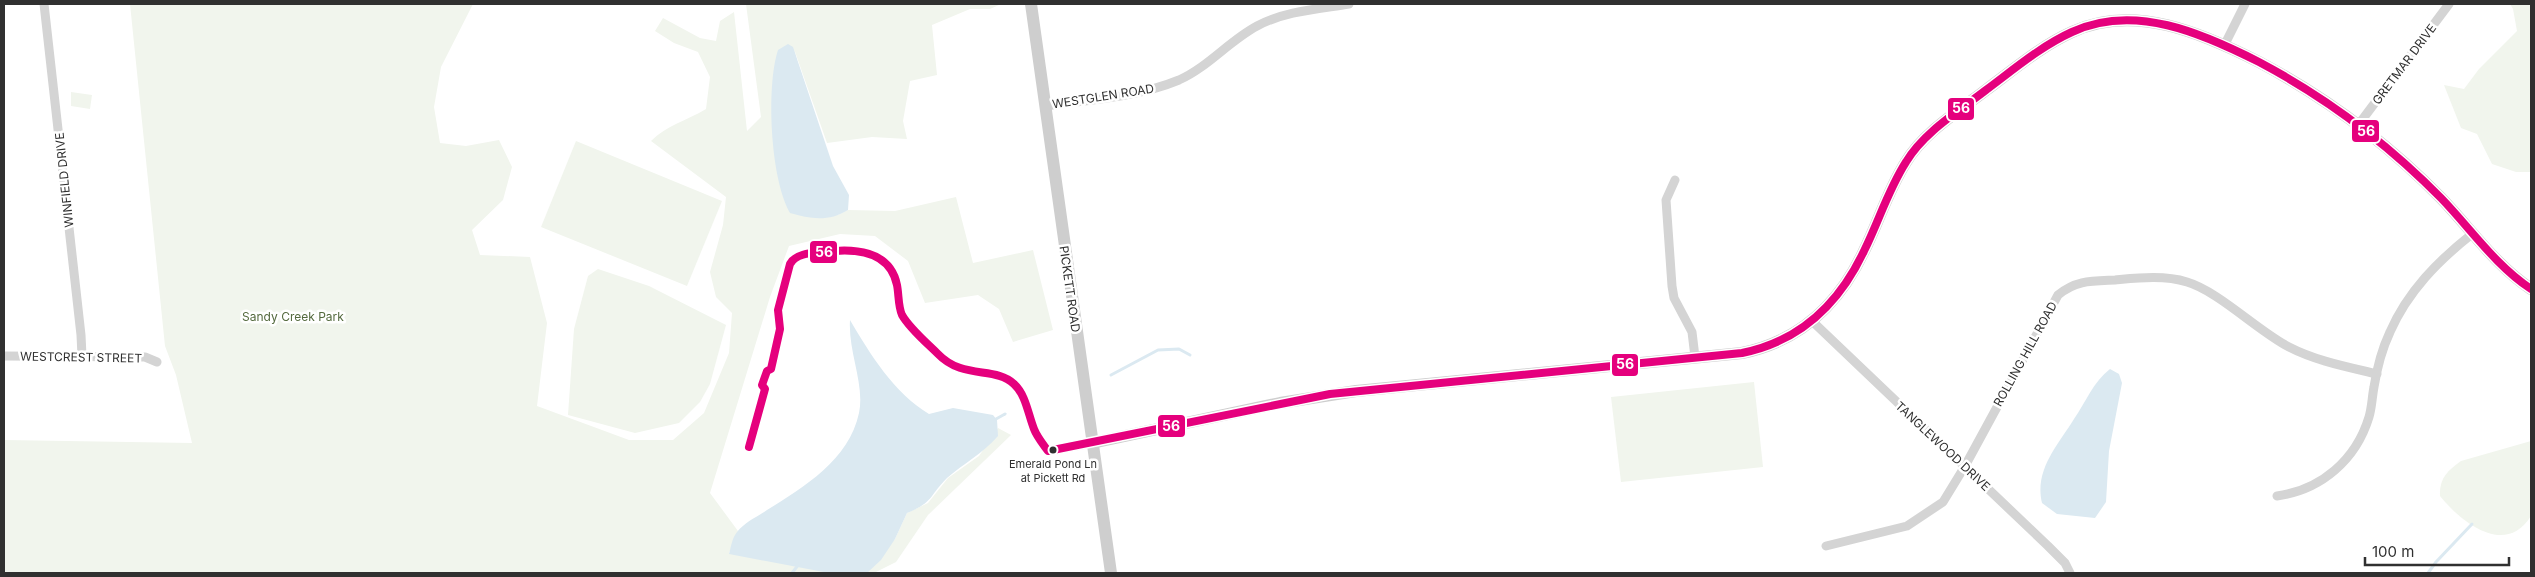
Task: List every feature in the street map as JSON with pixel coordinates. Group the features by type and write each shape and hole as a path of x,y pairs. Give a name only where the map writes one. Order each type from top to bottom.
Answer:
{"street":[{"name":"WINFIELD DRIVE","path":"44,4 82,356"},
{"name":"PICKETT ROAD","path":"1031,4 1111,573"},
{"name":"WESTGLEN ROAD","path":"1045,106 1162,87 1202,67 1244,34 1269,20 1297,12 1349,4"},
{"path":"2224,46 2245,4"},
{"name":"GRETMAR DRIVE","path":"2359,124 2449,4"},
{"path":"750,447 765,390 762,385 767,371 771,369 774,358 780,329 778,310 790,264 792,260 804,254 839,250 870,254 884,261 895,276 904,318 940,356 968,372 999,376 1015,385 1024,400 1035,431 1048,451 1280,403 1356,390 1742,353 1770,346 1790,337 1812,321 1849,281 1889,193 1915,150 1958,112 2046,48 2084,27 2128,19 2148,21 2179,28 2224,46 2296,82 2359,124 2416,173 2502,266 2531,289"},
{"path":"1675,180 1666,200 1672,286 1674,298 1692,332 1695,357"},
{"path":"2277,496 2294,493 2311,486 2336,471 2351,454 2370,416 2377,374 2390,331 2412,293 2443,258 2472,234"},
{"name":"ROLLING HILL ROAD","path":"1826,546 1888,531 1918,520 1942,502 1965,466 2058,294 2067,287 2082,281 2163,278 2188,282 2209,293 2290,348 2328,362 2377,374"},
{"name":"TANGLEWOOD DRIVE","path":"1812,321 2065,563 2070,573"},
{"name":"WESTCREST STREET","path":"4,356 145,357 157,362"}],"green space":[{"name":"Sandy Creek Park","path":"130,4 473,4 441,67 434,107 440,143 466,146 499,140 512,167 503,200 472,230 480,255 530,257 547,323 537,406 629,440 673,440 704,413 729,353 732,313 716,297 710,272 723,225 726,197 651,141 670,127 706,109 710,77 698,52 674,43 655,31 663,18 700,38 716,41 720,21 734,12 747,131 761,117 746,4 1001,4 990,9 970,9 932,25 937,75 910,81 903,121 907,139 872,137 827,143 794,49 838,215 848,210 895,211 956,197 973,263 1033,250 1053,330 1013,342 999,309 978,295 925,303 908,261 875,236 840,234 789,246 770,297 710,493 738,531 729,553 834,573 4,573 4,440 192,443 176,375 165,346"},
{"path":"2510,4 2531,4 2531,172 2516,172 2492,164 2477,134 2461,128 2444,85 2464,89 2479,69 2517,31 2513,9"},
{"path":"71,92 92,95 90,109 71,106"},
{"path":"576,141 722,201 687,286 541,227"},
{"path":"598,269 649,286 726,325 710,384 700,402 679,423 635,433 568,415 574,329 588,276"},
{"path":"1754,382 1763,467 1621,482 1611,397"},
{"path":"998,428 1011,435 928,515 896,562 874,573 866,573 895,539 907,513 928,503 948,478 979,456"},
{"path":"2531,441 2531,516 2521,528 2509,534 2497,535 2484,532 2460,516 2440,496 2441,485 2445,476 2461,461"}],"shaded area":[{"path":"788,44 793,47 833,166 849,195 848,210 827,218 812,218 790,213 783,198 778,178 772,132 772,86 778,50"},
{"path":"850,320 884,372 916,405 929,414 953,408 993,415 997,420 998,436 947,478 927,502 907,513 895,539 881,560 867,573 829,573 729,554 734,537 740,528 796,492 823,471 846,445 854,430 859,413 860,391 851,344"},
{"path":"2110,369 2119,374 2122,383 2109,451 2106,502 2095,518 2057,514 2042,503 2040,491 2044,469 2094,386"}],"waterway":[{"path":"1111,375 1158,350 1179,349 1190,355"},
{"path":"996,419 1005,414"},
{"path":"2428,573 2472,524"},
{"path":"792,573 799,564"}],"transit line":[{"name":"56","path":"749,447 765,389 762,385 767,371 771,369 780,329 778,310 790,264 800,256 814,253 858,251 878,258 887,265 893,273 897,285 902,315 909,325 948,362 968,370 998,375 1014,384 1024,399 1035,432 1048,451 1330,394 1742,353 1763,347 1800,329 1816,317 1843,288 1864,251 1900,173 1913,151 1922,141 1954,114 2049,44 2072,32 2095,24 2119,20 2167,25 2214,41 2259,62 2332,106 2378,140 2420,178 2441,198 2495,258 2531,289"}],"place":[{"name":"Emerald Pond Ln at Pickett Rd","path":"1053,450"}]}
